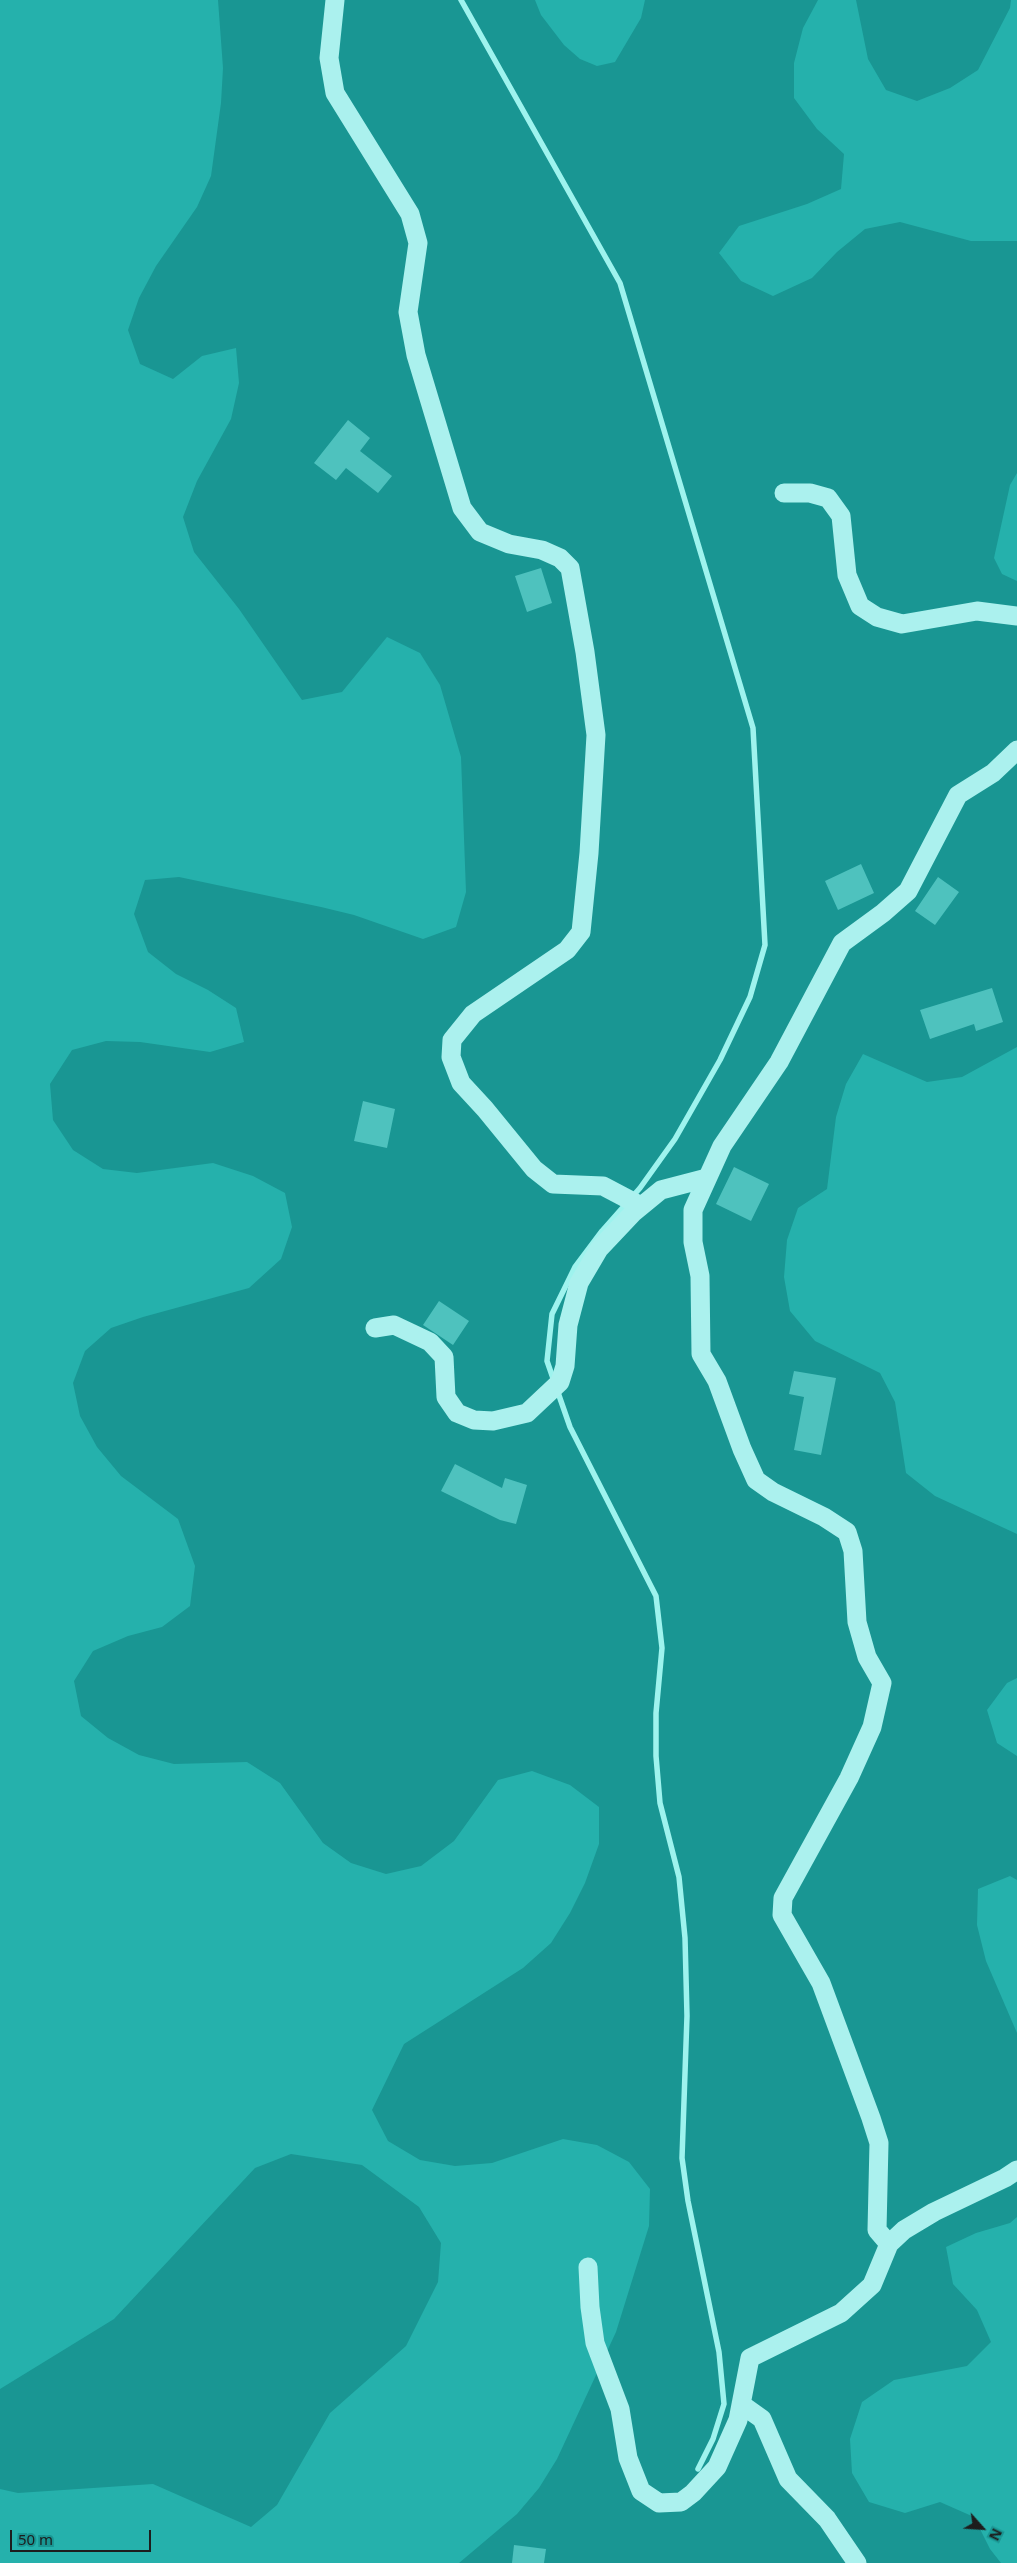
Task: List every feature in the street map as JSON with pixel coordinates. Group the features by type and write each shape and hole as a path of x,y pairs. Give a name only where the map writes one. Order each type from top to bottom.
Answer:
{"street":[{"path":"336,0 329,58 335,93 410,214 418,243 408,312 416,355 462,508 480,532 509,544 542,550 560,558 570,568 585,652 596,735 589,854 581,932 566,950 473,1014 452,1040 451,1057 460,1083 485,1109 534,1168 552,1184 603,1186 638,1204"},
{"path":"784,493 810,493 828,498 841,516 847,575 860,606 877,617 902,624 977,611 1017,616"},
{"path":"890,2244 877,2230 880,2143 821,1983 782,1915 783,1898 848,1778 872,1727 882,1683 867,1657 857,1622 853,1550 847,1532 824,1517 773,1492 756,1480 717,1381 701,1354 700,1276 693,1242 693,1210 722,1146 779,1062 842,944 883,914 908,891 958,795 993,773 1017,750"},
{"path":"375,1328 394,1326 430,1342 444,1357 446,1397 457,1413 474,1420 493,1421 527,1413 555,1388 566,1366 568,1325 579,1282 599,1249 638,1204 661,1190 707,1178"},
{"path":"588,2267 590,2307 595,2343 620,2409 628,2458 641,2491 659,2503 681,2502 693,2493 717,2467 738,2420 750,2358 841,2314 872,2285 890,2244 904,2230 934,2212 1005,2178 1017,2170"},
{"path":"741,2404 762,2419 788,2478 827,2519 857,2563"}],"green space":[{"path":"0,0 218,0 223,68 221,103 211,176 197,207 156,266 139,298 128,330 140,364 173,379 202,356 236,348 239,383 231,419 197,481 183,517 194,552 239,609 302,700 342,692 387,637 420,653 440,685 461,757 466,892 456,927 423,939 354,915 321,907 179,877 145,880 134,914 148,952 176,974 208,990 236,1008 244,1042 210,1052 140,1042 106,1041 72,1050 50,1084 53,1120 73,1150 103,1169 137,1173 213,1163 253,1176 285,1193 292,1227 281,1259 249,1288 143,1317 111,1328 85,1351 73,1383 80,1416 97,1447 121,1476 178,1519 195,1566 190,1606 162,1627 128,1636 93,1651 74,1681 81,1716 108,1738 139,1755 174,1764 247,1762 280,1783 323,1843 351,1863 386,1874 421,1866 454,1841 498,1780 532,1771 570,1785 599,1807 599,1844 585,1883 570,1913 551,1943 523,1968 404,2044 372,2110 388,2141 420,2160 455,2166 492,2163 563,2139 597,2145 629,2162 650,2189 649,2226 616,2332 557,2459 539,2488 517,2514 459,2563 0,2563 0,2489 18,2493 153,2484 251,2527 277,2505 330,2413 406,2346 438,2282 441,2243 419,2207 362,2165 291,2154 255,2168 114,2319 0,2389"},
{"path":"535,0 645,0 641,18 615,62 597,66 580,59 564,45 541,15"},
{"path":"818,0 856,0 868,59 886,90 917,101 950,88 978,70 1010,8 1011,0 1017,0 1017,241 971,241 900,222 865,229 837,252 812,278 773,296 741,281 719,253 739,226 807,204 841,189 844,154 817,129 794,98 794,63 803,28"},
{"path":"1017,473 1017,581 1002,574 994,558 1010,485"},
{"path":"1017,1047 1017,1534 935,1496 906,1473 895,1402 880,1373 815,1341 790,1311 784,1277 787,1240 798,1208 827,1189 836,1117 846,1084 863,1054 927,1082 962,1077"},
{"path":"1017,1678 1017,1756 997,1743 987,1710 1007,1683"},
{"path":"1010,1876 1017,1880 1017,2033 986,1961 977,1925 978,1889"},
{"path":"1017,2217 1017,2563 1001,2563 990,2549 974,2517 940,2502 905,2513 869,2502 852,2473 850,2439 862,2402 894,2380 967,2366 991,2342 977,2310 953,2284 946,2247 976,2233 1010,2223"}],"building":[{"path":"348,420 370,438 360,451 392,476 378,493 346,468 336,480 314,463"},
{"path":"541,568 552,603 527,612 515,576"},
{"path":"861,864 874,893 838,910 825,881"},
{"path":"938,877 959,892 935,925 915,911"},
{"path":"992,988 1003,1022 976,1031 974,1024 930,1039 920,1010"},
{"path":"363,1101 395,1109 387,1148 354,1141"},
{"path":"734,1167 769,1184 751,1221 716,1204"},
{"path":"439,1301 469,1321 453,1345 423,1325"},
{"path":"794,1371 836,1378 821,1455 794,1450 804,1397 789,1394"},
{"path":"455,1464 502,1488 505,1478 527,1485 516,1524 500,1520 441,1491"},
{"path":"514,2545 546,2549 544,2563 512,2563"}],"waterway":[{"path":"461,0 620,283 753,728 765,945 750,997 720,1060 675,1139 640,1188 602,1231 575,1267 552,1314 547,1361 570,1427 656,1596 662,1648 656,1713 656,1756 660,1803 679,1877 685,1938 687,2016 682,2158 688,2201 719,2352 724,2404 713,2439 698,2469"}]}
